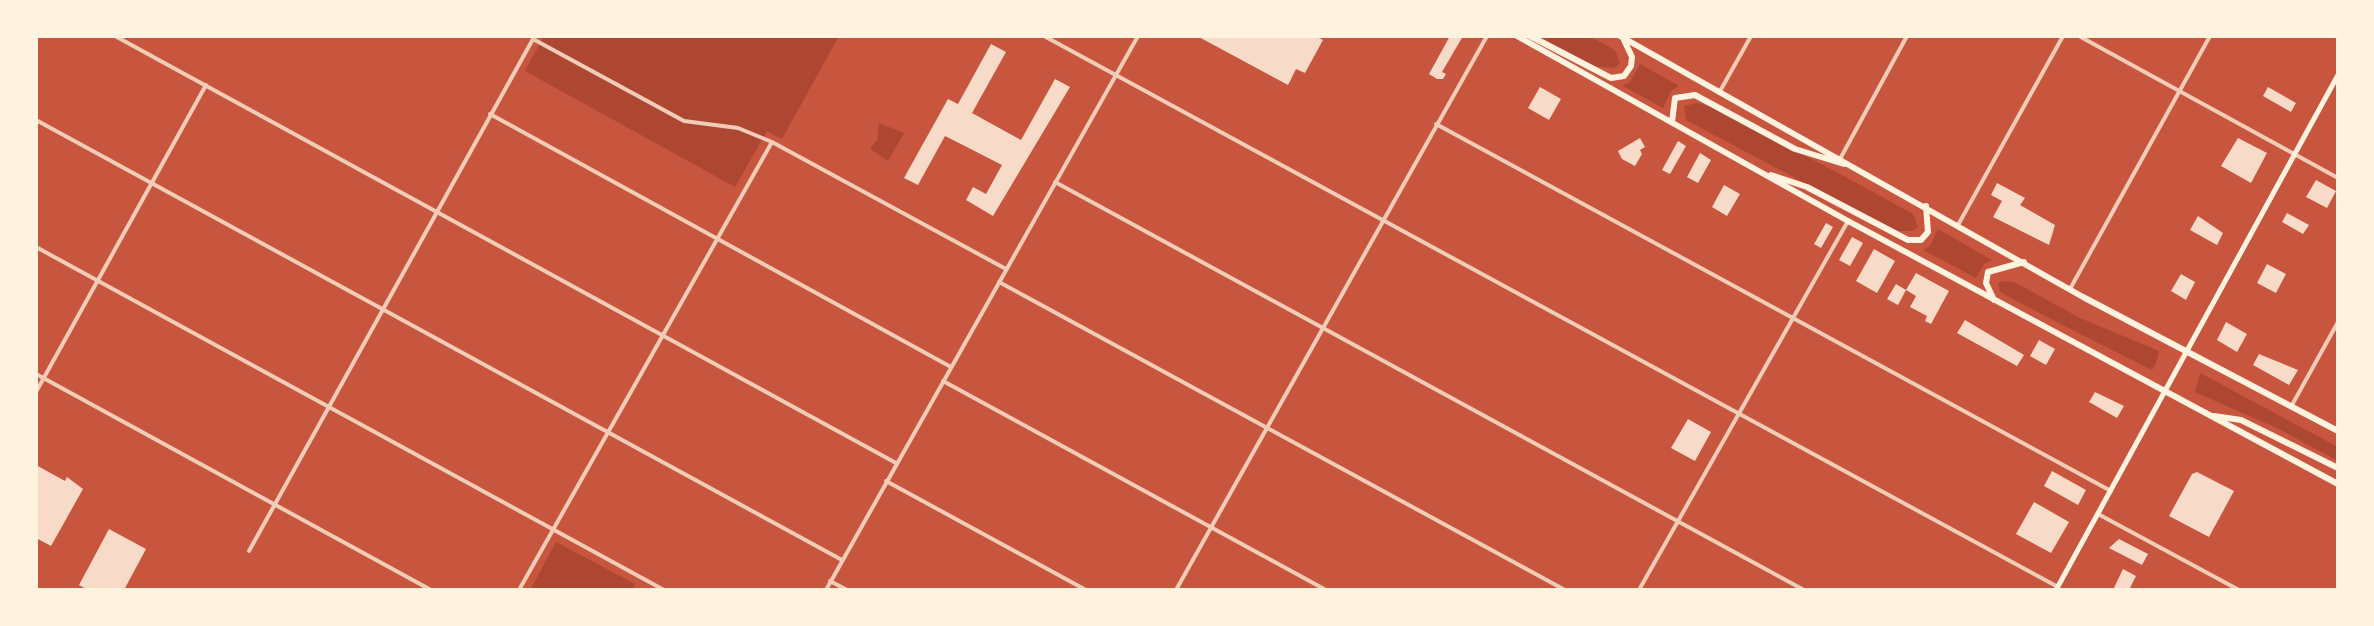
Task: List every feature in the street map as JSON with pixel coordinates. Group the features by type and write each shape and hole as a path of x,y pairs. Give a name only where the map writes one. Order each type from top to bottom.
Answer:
{"main road":[{"path":"1517,36 1848,221 2338,484"},
{"path":"1530,36 1611,78 1624,76 1631,66 1630,49 1621,37"},
{"path":"1621,37 2070,289 2338,431"},
{"path":"2057,588 2338,75"},
{"path":"1672,122 1675,98 1695,95 1795,149 1859,169"},
{"path":"1764,174 1807,187 1908,240 1921,240 1928,232 1926,206"},
{"path":"1994,300 1986,283 1988,272 2024,262"},
{"path":"2210,416 2241,420 2338,468"}],"street":[{"path":"115,36 896,463"},
{"path":"1044,36 2057,588"},
{"path":"826,590 1138,36"},
{"path":"1176,590 1487,36"},
{"path":"1719,93 1751,36"},
{"path":"1840,159 1907,36"},
{"path":"1958,225 2063,36"},
{"path":"2079,36 2338,178"},
{"path":"2070,289 2210,36"},
{"path":"249,551 533,39 684,121 738,128 772,142 1006,269"},
{"path":"36,392 206,85"},
{"path":"490,114 951,367"},
{"path":"36,120 842,560"},
{"path":"1436,124 2111,491"},
{"path":"519,590 772,142"},
{"path":"1055,182 1804,590"},
{"path":"1639,590 1848,221"},
{"path":"36,247 664,590"},
{"path":"999,282 1565,590"},
{"path":"2292,405 2338,322"},
{"path":"36,374 431,590"},
{"path":"943,381 1326,590"},
{"path":"886,481 1086,590"},
{"path":"2098,514 2239,590"},
{"path":"830,581 847,590"}],"shaded area":[{"path":"544,36 839,36 782,139 767,131 735,187 525,71"},
{"path":"1539,36 1589,36 1615,50 1620,63 1614,68 1594,66"},
{"path":"1640,64 1679,86 1671,91 1663,108 1623,86 1630,82"},
{"path":"1697,103 1711,107 1913,214 1918,227 1912,231 1895,231 1686,120 1684,106"},
{"path":"879,123 904,133 888,161 870,149 877,140"},
{"path":"1938,229 1992,260 1984,264 1976,278 1923,250 1930,246"},
{"path":"2014,282 2080,318 2159,351 2156,364 2152,370 2000,292 1998,283"},
{"path":"2200,373 2338,447 2338,461 2279,429 2195,392"},
{"path":"556,542 635,584 632,590 530,590"}],"building":[{"path":"1197,36 1315,36 1323,40 1305,73 1296,69 1288,85"},
{"path":"1450,36 1463,36 1442,72 1446,74 1443,79 1437,79 1429,74"},
{"path":"991,44 1006,52 972,113 1021,140 1055,79 1070,87 993,216 966,200 973,187 986,194 1002,165 945,136 918,185 904,178 948,99 958,104"},
{"path":"1540,87 1561,99 1549,120 1528,108"},
{"path":"2268,87 2296,103 2291,112 2263,96"},
{"path":"1640,138 1645,147 1640,150 1642,154 1635,166 1622,159 1618,151"},
{"path":"2238,138 2267,153 2251,183 2221,166"},
{"path":"1678,141 1686,146 1670,174 1662,170"},
{"path":"1700,153 1711,160 1698,183 1687,177"},
{"path":"2316,180 2336,191 2327,208 2306,197"},
{"path":"1997,183 2025,198 2020,205 2055,225 2049,245 1993,217 2002,201 1991,195"},
{"path":"1724,185 1740,194 1727,216 1712,207"},
{"path":"2287,213 2309,225 2303,234 2282,222"},
{"path":"2198,216 2223,233 2217,245 2190,230"},
{"path":"1826,223 1833,227 1821,248 1814,244"},
{"path":"1852,237 1863,243 1850,266 1839,260"},
{"path":"1874,249 1895,261 1877,293 1856,281"},
{"path":"2267,264 2286,274 2276,293 2257,283"},
{"path":"1916,273 1949,291 1931,324 1925,321 1927,316 1910,307 1916,296 1906,290"},
{"path":"2181,274 2195,282 2186,300 2171,291"},
{"path":"1896,284 1906,290 1898,305 1887,299"},
{"path":"1965,320 2024,355 2017,366 1957,333"},
{"path":"2226,322 2247,334 2237,352 2217,340"},
{"path":"2039,340 2055,349 2046,365 2030,356"},
{"path":"2259,354 2298,370 2289,385 2253,365"},
{"path":"2095,392 2124,406 2117,418 2089,402"},
{"path":"1688,419 1711,432 1695,461 1671,448"},
{"path":"36,465 65,481 67,477 83,489 51,546 36,538"},
{"path":"2052,471 2086,490 2078,505 2044,486"},
{"path":"2197,472 2234,491 2209,537 2169,516 2192,474"},
{"path":"2034,502 2069,522 2051,553 2016,534"},
{"path":"109,529 146,549 124,590 88,590 79,585"},
{"path":"2119,539 2148,554 2142,565 2109,548"},
{"path":"2123,569 2136,576 2129,590 2113,590"}]}
